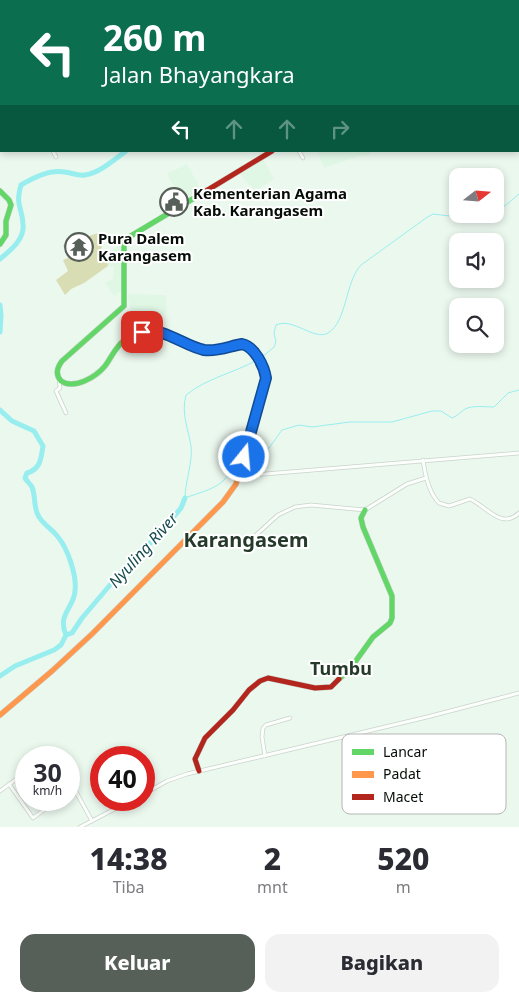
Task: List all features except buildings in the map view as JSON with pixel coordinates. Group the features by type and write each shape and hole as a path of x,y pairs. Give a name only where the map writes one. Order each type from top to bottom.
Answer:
{"street":[{"path":"53,152 56,156"},
{"path":"66,414 56,391 60,388 56,371 58,364 124,306 126,302 124,240 271,152"},
{"path":"300,152 303,158"},
{"path":"0,191 9,200 11,205 6,221 6,235 0,244"},
{"path":"0,715 68,656 229,496 239,475 266,382 266,375 251,349 242,344 217,350 202,350 155,332 146,331 124,340 118,345 103,368 80,382 70,385 65,384 59,379"},
{"path":"239,475 519,453"},
{"path":"423,460 426,478 436,499 442,505 453,505 470,499 489,512 504,519 512,519 519,513"},
{"path":"199,771 195,759 205,738 260,681 268,678 315,688 331,687 350,669 373,638 390,623 392,618 392,596 361,518 365,510 407,484 426,478"},
{"path":"256,535 278,515 295,507 311,505 346,510 365,510"},
{"path":"356,734 519,693"},
{"path":"265,756 262,728 290,718"},
{"path":"155,788 172,779 199,771 342,737"},
{"path":"0,790 15,780"},
{"path":"9,784 15,792"},
{"path":"80,799 92,821"},
{"path":"28,811 33,818 43,811"},
{"path":"80,827 111,811"}],"shaded area":[{"path":"318,152 371,152 371,154 359,156 324,168"},
{"path":"263,159 274,179 255,191 240,174"},
{"path":"187,164 201,190 182,201 167,174"},
{"path":"121,244 121,291 114,296 105,283 113,279 114,267 108,266 106,253"},
{"path":"128,294 166,295 167,311 160,318 133,317"}],"green space":[{"path":"98,233 102,248 98,251 100,255 106,253 108,266 84,283 71,289 65,295 56,280 68,271 63,260 68,258 63,245"}],"waterway":[{"path":"0,259 9,252 22,235 23,224 19,202 21,185 37,177 59,171 80,175 90,174 106,166 125,152"},
{"name":"Nyuling River","path":"504,206 519,194"},
{"name":"Nyuling River","path":"261,358 274,347 276,342 274,333 276,325 283,323 316,334 328,333 339,320 352,281 361,265 433,214 449,216"},
{"path":"0,305 0,332"},
{"name":"Nyuling River","path":"243,457 240,457 228,476 219,484 185,498 191,452 185,414 186,395 203,384 257,360"},
{"path":"247,456 256,455 269,448 282,430 299,425 312,427 350,422 392,422 432,411 441,411 452,418 468,408 494,407 508,393 519,390"},
{"path":"0,410 12,421 34,431 43,446 38,466 27,473 25,478 32,487 37,514 62,542 73,570 74,597 63,622 66,635"},
{"name":"Nyuling River","path":"0,676 15,666 54,650 61,645 66,635 72,633 82,618 133,558 158,536 181,508 185,498"}],"traffic: fast":[{"path":"0,191 9,200 11,205 6,221 6,235 0,244"},
{"path":"206,191 124,240 124,306 62,361 57,373 61,381 72,384 91,378 108,363 117,348 126,339 138,333 148,331 158,332 195,348 206,350 232,345 248,346 260,361 266,378 239,474"},
{"path":"339,679 350,669 373,637 390,623 392,618 392,596 363,527 361,518 365,510"}],"traffic: slow":[{"path":"0,715 92,634 223,502 236,484 239,474"}],"traffic: jam":[{"path":"206,191 270,152"},
{"path":"199,771 195,759 205,738 233,710 249,690 260,681 268,678 315,688 331,687 339,679"}],"place":[{"name":"Kementerian Agama Kab. Karangasem","path":"174,202"},
{"name":"Pura Dalem Karangasem","path":"79,247"}],"district":[{"name":"Karangasem","path":"246,539"},
{"name":"Tumbu","path":"341,668"}],"route":[{"path":"142,332 155,332 202,350 223,349 242,344 247,345 251,349 263,367 266,378 244,457"}]}
